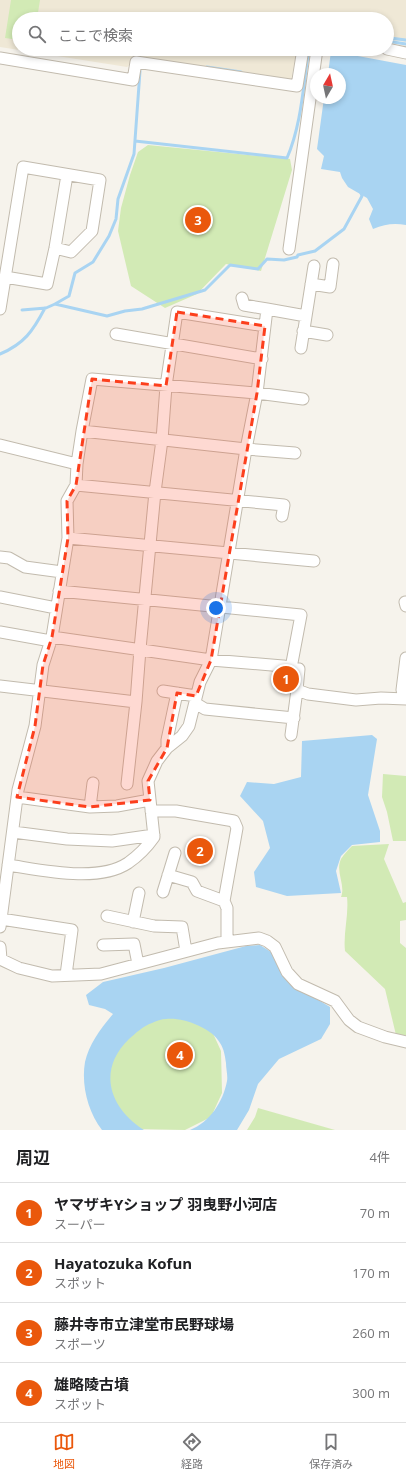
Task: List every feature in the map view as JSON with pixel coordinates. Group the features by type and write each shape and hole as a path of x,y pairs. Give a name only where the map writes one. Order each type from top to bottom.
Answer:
{"street":[{"path":"394,50 406,53"},
{"path":"0,58 133,80 136,62 296,86 302,56"},
{"path":"289,249 316,56"},
{"path":"0,309 23,167 100,180 92,231 72,252 55,248"},
{"path":"5,277 47,284 55,248 67,175"},
{"path":"311,284 330,287 333,264"},
{"path":"301,348 314,266"},
{"path":"242,298 244,305 306,316"},
{"path":"8,865 69,873 93,874 127,863 146,848 154,837 148,780 157,761 167,748 182,736 189,726 200,682 211,660 228,553 257,393 267,309"},
{"path":"127,784 155,492 162,440 166,386 177,312 265,326"},
{"path":"303,331 327,335"},
{"path":"116,334 262,359"},
{"path":"66,976 72,930 0,923 17,797 35,726 43,665 52,639 68,538 67,501 76,484 77,464 82,431 92,379 257,393 303,399"},
{"path":"82,431 296,453"},
{"path":"0,445 77,464"},
{"path":"76,484 284,505 282,516"},
{"path":"68,538 314,562"},
{"path":"0,557 9,558 24,567 62,572"},
{"path":"59,590 301,615 291,668"},
{"path":"0,598 56,608"},
{"path":"0,632 140,649 211,660 283,666 299,669 292,735"},
{"path":"406,658 402,690 406,693"},
{"path":"0,686 40,692 136,702"},
{"path":"297,690 308,694 356,700 380,698 406,699"},
{"path":"162,691 177,693 196,700 205,709 294,718"},
{"path":"167,748 167,740 177,693"},
{"path":"90,807 93,784"},
{"path":"17,797 90,807 151,806 234,821 237,828 224,901 227,908 227,942"},
{"path":"12,832 67,839 112,841 154,835"},
{"path":"163,892 175,853"},
{"path":"168,875 192,882 197,891 224,901"},
{"path":"133,922 139,893"},
{"path":"107,916 154,926 182,927 186,951"},
{"path":"0,947 1,959 19,968 52,976 66,976 101,974 186,951 227,942 259,938 268,941 275,947 287,972 298,984 335,1001 349,1020 358,1027 406,1042"},
{"path":"103,945 134,944 138,964"}],"highlighted area":[{"path":"177,312 265,326 257,393 211,660 196,696 177,693 167,748 148,781 150,800 90,807 17,797 35,726 43,665 52,637 68,538 67,501 76,485 92,379 166,386"}],"shaded area":[{"path":"0,0 406,0 406,42 394,40 394,12 12,12 12,49 0,47"},
{"path":"57,56 296,56 291,81 140,57 127,67"}],"green space":[{"path":"11,0 40,0 38,12 12,12 12,39 5,38"},
{"path":"148,145 290,159 292,170 261,271 226,264 197,294 165,308 131,286 118,231 121,208 138,152"},
{"path":"383,774 406,776 406,841 393,841 387,812 382,797"},
{"path":"389,844 384,859 403,903 406,902 406,920 400,921 400,943 406,948 406,1035 396,1035 385,989 345,951 347,897 341,897 342,888 339,864 341,859 352,846"},
{"path":"171,1013 211,1029 221,1051 222,1093 211,1117 185,1130 136,1129 111,1098 106,1069 138,1022"},
{"path":"258,1108 335,1130 247,1130 255,1117"}],"water":[{"path":"330,56 358,56 406,65 406,225 390,224 373,229 369,219 373,209 367,198 348,187 340,172 321,169 324,156 317,149 323,104 346,104 346,68 329,68"},
{"path":"372,735 377,739 368,795 380,831 380,842 352,845 341,856 336,871 341,893 287,896 256,887 254,872 270,848 263,821 240,796 247,782 274,784 301,777 302,741"},
{"path":"260,945 271,952 287,981 330,1007 330,1024 321,1039 279,1059 258,1084 249,1110 237,1130 190,1130 204,1122 219,1104 227,1079 223,1050 216,1038 204,1028 188,1022 173,1019 163,1019 155,1022 137,1032 119,1051 113,1063 110,1076 111,1088 115,1100 122,1111 144,1130 102,1130 89,1107 85,1089 84,1071 87,1055 92,1043 113,1014 105,1009 89,1005 86,995 103,982 164,968 246,946"}],"waterway":[{"path":"394,38 406,40"},
{"path":"394,42 406,44"},
{"path":"135,141 287,158 299,118 308,56"},
{"path":"207,67 241,72"},
{"path":"55,304 69,296 75,273 93,262 109,236 116,219 118,199 134,154 140,71"},
{"path":"22,310 46,308 55,304 107,316 125,311 142,309 205,290 230,265 258,269 267,259 284,260 315,251 344,229 362,196 361,193"},
{"path":"0,354 15,346 27,336 45,308"}],"place":[{"name":"藤井寺市立津堂市民野球場","path":"198,220"},
{"name":"ヤマザキYショップ 羽曳野小河店","path":"286,679"},
{"name":"Hayatozuka Kofun","path":"200,851"},
{"name":"雄略陵古墳","path":"180,1055"}]}
